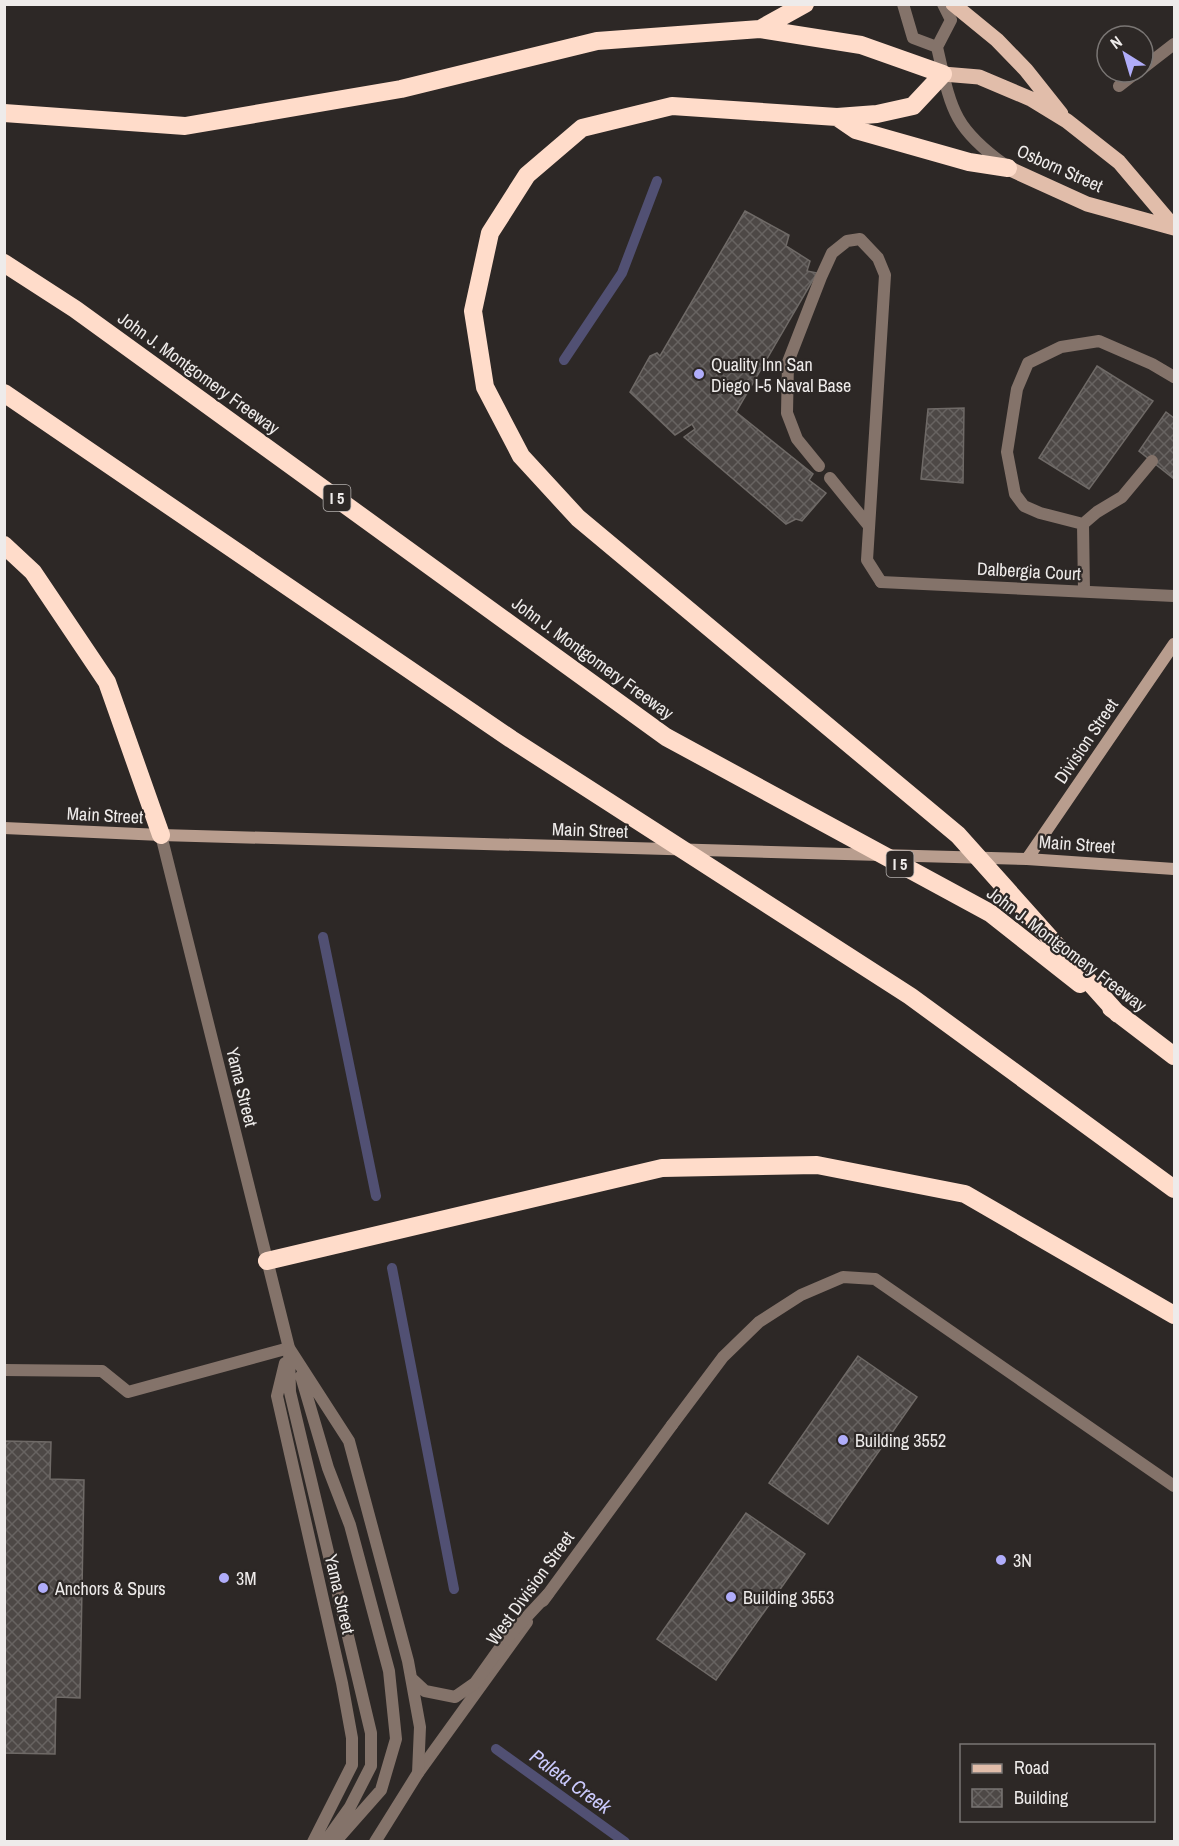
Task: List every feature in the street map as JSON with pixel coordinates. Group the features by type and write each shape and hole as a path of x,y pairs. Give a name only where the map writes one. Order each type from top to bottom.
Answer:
{"highway":[{"path":"760,29 805,4"},
{"path":"4,113 185,126 401,89 597,41 760,29 861,45 943,74 913,106 877,114 837,117 672,106 582,128 527,175 490,233 473,311 485,387 521,456 578,518 958,835 1119,1014"},
{"path":"837,117 856,130 969,162 1008,168"},
{"name":"John J. Montgomery Freeway","path":"4,263 75,309 666,737 990,913 1174,1056"},
{"path":"4,393 512,739 910,996 1174,1189"},
{"path":"4,545 33,572 107,682 161,836"},
{"path":"267,1261 662,1168 817,1165 965,1194 1174,1316"}],"main road":[{"path":"953,4 997,40 1019,62 1067,121"},
{"name":"Osborn Street","path":"943,74 980,77 1031,99 1067,121 1119,162 1174,227"},
{"name":"Osborn Street","path":"1008,168 1087,204 1174,227"},
{"name":"Division Street","path":"1027,859 1174,644"},
{"name":"Main Street","path":"4,828 161,836 1027,859 1174,869"}],"street":[{"path":"903,4 913,38 937,47 951,20 943,4"},
{"path":"1155,59 1174,44"},
{"name":"Osborn Street","path":"937,47 952,109 967,134 980,148 1008,168"},
{"path":"819,466 797,439 787,413 788,362 820,277 832,253 847,241 860,239 878,258 885,276 869,526"},
{"path":"1083,524 1040,513 1024,506 1015,494 1007,452 1017,389 1028,363 1060,347 1099,341 1152,364 1174,377"},
{"path":"1083,524 1097,512 1122,497 1152,461"},
{"path":"830,478 869,526"},
{"path":"1083,524 1084,591"},
{"name":"Dalbergia Court","path":"869,526 867,560 881,582 1174,596"},
{"name":"Yama Street","path":"161,836 289,1348 349,1442 411,1678 420,1727 418,1773"},
{"name":"West Division Street","path":"418,1773 723,1357 759,1322 801,1295 843,1276 875,1280 1174,1486"},
{"path":"4,1370 102,1371 128,1392 289,1348"},
{"path":"289,1348 290,1392 371,1733 371,1766 350,1807 325,1842"},
{"path":"289,1348 306,1388 328,1468 351,1525 389,1671 396,1739 381,1791 335,1842"},
{"name":"Yama Street","path":"289,1348 277,1396 342,1683 352,1738 352,1765 313,1842"},
{"path":"411,1678 425,1691 455,1697 475,1683 507,1638 548,1594"},
{"path":"375,1842 418,1773"}],"building":[{"name":"Quality Inn San Diego I-5 Naval Base","path":"745,211 789,235 786,246 810,261 807,271 817,273 736,412 813,474 809,480 826,493 802,521 796,519 786,524 684,437 695,429 692,424 675,435 630,392 650,356 657,353 660,356"},
{"path":"1097,366 1153,401 1089,489 1039,458"},
{"path":"964,408 963,483 921,479 928,409"},
{"path":"1166,412 1174,418 1174,479 1139,451"},
{"name":"Building 3552","path":"858,1356 917,1397 828,1524 769,1483"},
{"name":"Anchors & Spurs","path":"4,1441 51,1442 50,1479 84,1480 80,1698 56,1697 55,1754 4,1753"},
{"name":"Building 3553","path":"746,1513 805,1554 716,1680 657,1639"}],"waterway":[{"path":"564,360 622,273 657,181"},
{"path":"323,937 376,1196"},
{"path":"392,1268 454,1589"},
{"name":"Paleta Creek","path":"496,1749 625,1842"}],"place":[{"name":"Quality Inn San Diego I-5 Naval Base","path":"699,374"},
{"name":"Building 3552","path":"843,1440"},
{"name":"3N","path":"1001,1560"},
{"name":"3M","path":"224,1578"},
{"name":"Anchors & Spurs","path":"43,1588"},
{"name":"Building 3553","path":"731,1597"}]}
